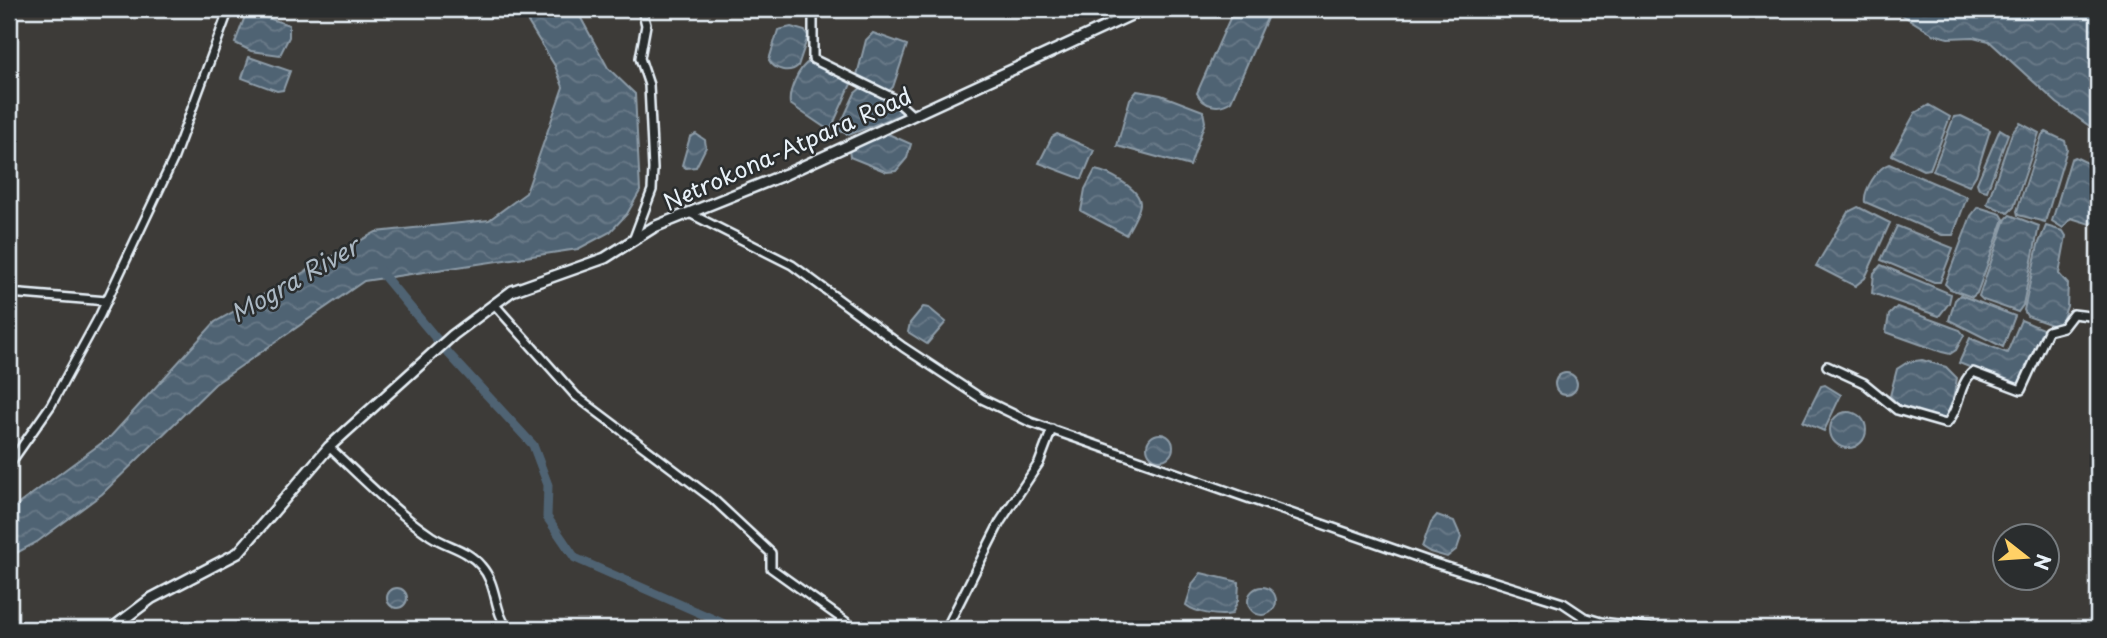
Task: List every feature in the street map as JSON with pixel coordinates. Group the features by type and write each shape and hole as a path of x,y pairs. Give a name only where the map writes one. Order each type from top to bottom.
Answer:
{"street":[{"path":"9,465 57,396 107,301 173,160 229,9"},
{"path":"634,238 652,190 653,169 649,85 640,58 646,25 642,9"},
{"path":"813,9 813,59 893,97 912,114"},
{"name":"Netrokona-Atpara Road","path":"111,629 152,597 238,553 329,447 453,335 494,304 530,282 605,258 634,238 786,174 1144,9"},
{"path":"689,213 792,265 848,309 982,399 1052,429 1432,562 1563,603 1584,617 1660,629"},
{"path":"9,293 107,301"},
{"path":"494,304 576,396 713,499 771,553 771,568 856,629"},
{"path":"1827,366 1864,383 1897,410 1946,425 1954,415 1967,377 1973,372 2021,390 2048,331 2063,327 2073,314 2098,317"},
{"path":"946,629 1000,522 1039,463 1052,429"},
{"path":"329,447 389,505 434,538 470,554 482,567 494,589 497,609 508,629"}],"water":[{"name":"Mogra River","path":"520,9 576,9 608,68 635,94 640,191 627,214 610,232 578,249 364,281 215,384 102,494 37,542 9,557 9,511 111,436 215,322 376,232 489,220 526,193 563,87 555,66"},
{"path":"1234,9 1271,9 1231,101 1217,106 1207,104 1197,93"},
{"path":"1899,9 2098,9 2098,132 2057,103 1989,41 1973,37 1948,38 1933,34 1899,13"},
{"path":"247,11 289,25 289,37 280,55 251,51 235,43"},
{"path":"791,27 805,31 808,36 798,66 782,70 769,60 778,30"},
{"path":"873,33 907,45 893,87 887,93 856,79 866,40"},
{"path":"249,57 290,71 283,90 277,91 242,78"},
{"path":"810,61 851,84 830,131 790,104 795,80"},
{"path":"861,88 891,100 903,111 902,114 849,135 838,130 855,93"},
{"path":"1137,91 1161,95 1203,111 1205,122 1190,166 1117,146 1130,99"},
{"path":"1929,105 1950,117 1930,169 1923,170 1892,155 1915,113"},
{"path":"1961,116 1990,130 1976,175 1969,186 1933,171 1954,117"},
{"path":"2020,123 2039,133 2014,207 2008,213 1987,204 2012,133"},
{"path":"2000,129 2008,134 1987,191 1979,189 1977,183"},
{"path":"2046,132 2065,141 2067,149 2045,222 2018,215 2017,211 2042,135"},
{"path":"886,133 911,144 907,158 896,171 887,172 850,157 849,150"},
{"path":"696,134 705,140 706,147 696,167 686,168 682,165 690,137"},
{"path":"1057,134 1094,150 1082,179 1039,163 1052,137"},
{"path":"2075,157 2098,168 2098,219 2090,224 2071,218 2063,228 2052,221 2071,159"},
{"path":"1889,164 1967,197 1953,235 1942,235 1865,202 1872,180"},
{"path":"1095,170 1122,182 1138,197 1138,211 1126,235 1081,211 1085,189"},
{"path":"1858,207 1890,223 1865,278 1855,286 1816,266 1848,212"},
{"path":"1978,207 2001,214 2004,219 1977,293 1972,297 1950,289 1945,284 1971,216"},
{"path":"2010,215 2039,226 2023,305 2018,312 1983,300 1979,296 2006,219"},
{"path":"1897,226 1953,248 1940,282 1881,260"},
{"path":"2046,226 2063,231 2066,236 2059,274 2068,284 2067,306 2061,324 2055,326 2027,316 2024,310 2038,245"},
{"path":"1881,265 1951,294 1949,303 1939,316 1872,293 1874,273"},
{"path":"1960,295 2015,316 2003,347 1949,320 1955,300"},
{"path":"923,307 929,308 946,322 927,344 908,332 910,323"},
{"path":"1897,307 1960,330 1964,335 1956,350 1950,354 1942,352 1886,332 1889,315"},
{"path":"2021,320 2045,330 2019,387 1959,363 1970,338 2007,353"},
{"path":"1922,360 1946,367 1957,378 1951,411 1943,420 1901,408 1890,396 1897,369 1908,362"},
{"path":"1562,373 1570,373 1577,380 1577,388 1570,395 1562,395 1555,388 1555,380"},
{"path":"1825,385 1841,395 1824,431 1803,422 1821,386"},
{"path":"1848,412 1860,418 1866,430 1860,442 1848,448 1836,442 1830,430 1836,418"},
{"path":"1160,434 1169,438 1173,447 1169,456 1160,460 1151,456 1147,447 1151,438"},
{"path":"1437,515 1454,521 1461,537 1457,549 1447,557 1422,547 1431,522"},
{"path":"1201,573 1239,582 1238,600 1232,614 1208,614 1186,605 1193,583"},
{"path":"1262,587 1272,591 1276,601 1272,611 1262,615 1252,611 1248,601 1252,591"},
{"path":"397,588 404,591 407,598 404,605 397,608 390,605 387,598 390,591"}],"waterway":[{"path":"379,270 450,355 533,445 548,485 547,517 575,558 736,629"}]}
